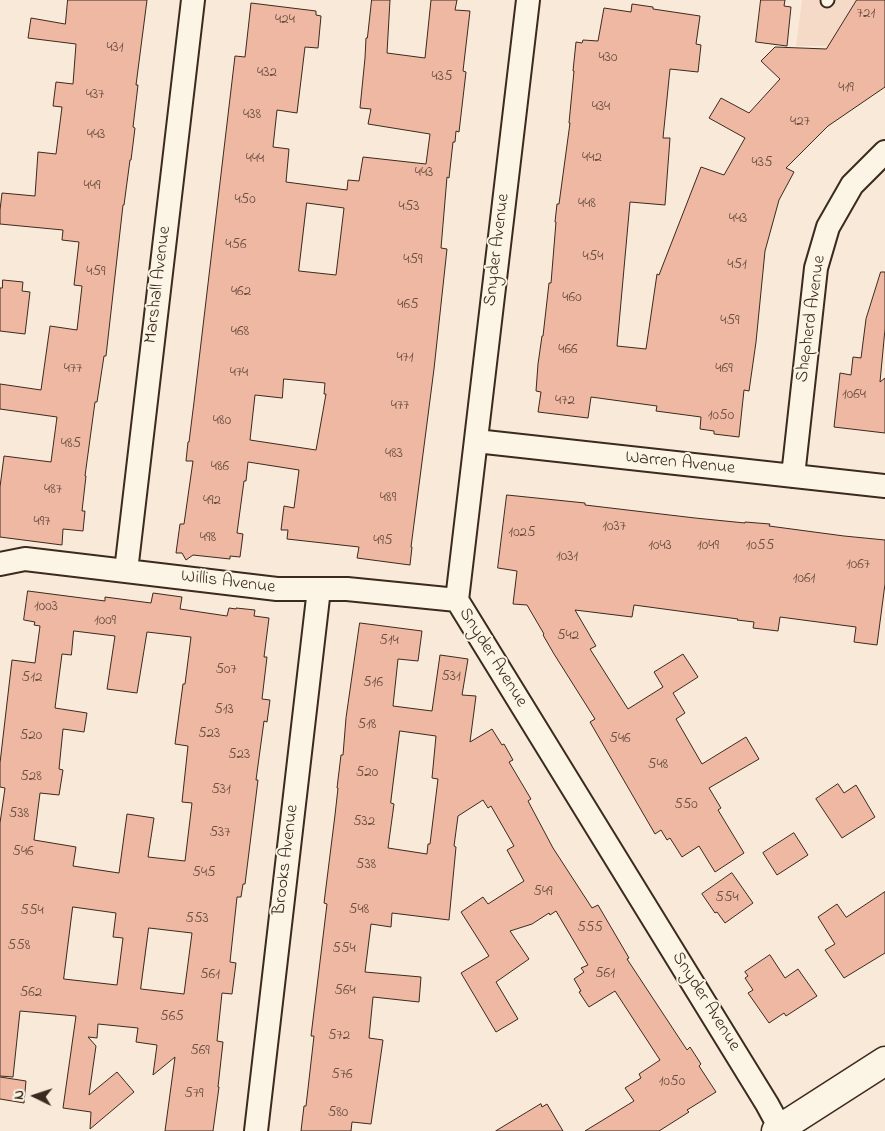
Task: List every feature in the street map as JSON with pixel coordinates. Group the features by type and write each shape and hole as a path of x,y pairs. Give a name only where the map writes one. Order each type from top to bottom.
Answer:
{"main road":[{"path":"778,1130 885,1061"}],"street":[{"name":"Marshall Avenue","path":"126,571 193,0"},
{"name":"Snyder Avenue","path":"528,0 457,600 767,1104 778,1130"},
{"name":"Shepherd Avenue","path":"792,476 816,268 828,227 852,185 885,152"},
{"name":"Warren Avenue","path":"476,441 885,486"},
{"name":"Willis Avenue","path":"0,564 26,559 277,589 347,589 457,600"},
{"name":"Brooks Avenue","path":"256,1131 319,589"}],"shaded area":[{"path":"802,0 885,0 854,46 796,46"}],"building":[{"path":"68,0 147,0 136,85 138,85 133,127 135,128 123,205 106,356 104,356 97,402 95,402 85,476 82,511 85,511 83,531 63,529 62,545 0,537 0,487 4,456 51,462 57,417 0,409 0,384 41,390 50,326 77,330 82,286 74,285 79,242 62,240 63,230 0,224 0,210 2,193 35,196 38,152 56,154 62,107 53,106 56,82 73,84 76,44 28,38 31,18 65,24"},
{"path":"372,0 390,0 387,53 425,58 431,0 457,0 455,10 470,11 463,71 466,72 459,132 456,131 455,142 453,142 449,178 447,177 441,248 447,249 410,565 357,558 359,547 287,539 288,530 281,530 284,506 294,508 299,470 248,462 237,533 243,534 240,557 230,556 230,559 193,555 186,560 182,553 176,553 180,524 184,524 193,461 186,461 188,442 235,56 245,57 251,3 316,11 316,15 321,16 318,48 305,47 297,113 277,110 273,147 289,149 286,182 347,190 348,180 359,181 363,157 426,164 430,134 368,124 371,109 360,108","holes":["307,203 344,208 336,275 299,271","284,379 325,383 324,394 326,394 316,450 250,440 255,395 282,398"]},
{"path":"761,0 785,0 784,6 791,7 787,46 756,42"},
{"path":"857,0 885,0 885,87 828,126 786,168 794,172 779,200 765,251 756,342 749,391 744,390 739,437 714,434 714,431 700,429 701,417 656,411 657,406 591,397 588,418 538,412 541,392 536,391 538,364 549,283 551,283 557,204 559,204 570,123 576,42 582,43 583,40 598,41 604,8 631,12 632,4 700,16 696,44 701,45 698,72 670,69 663,138 670,138 665,205 630,202 617,346 646,349 657,274 659,275 701,167 724,175 745,138 709,118 721,98 749,113 780,79 761,61 775,47 826,49"},
{"path":"881,272 885,272 885,329 880,382 885,378 885,433 834,427 840,373 851,375 853,357 861,358 866,319"},
{"path":"3,280 23,282 22,291 30,292 25,334 0,331 0,288 2,288"},
{"path":"507,495 585,503 585,505 695,518 770,524 769,526 885,540 885,584 877,645 854,642 856,627 780,617 778,631 753,628 754,622 738,619 634,605 632,617 575,610 596,646 590,649 628,709 663,687 654,672 683,654 698,677 673,693 685,713 676,719 702,764 746,737 759,759 709,788 721,808 718,810 744,853 715,872 699,846 682,857 670,838 667,840 661,830 655,834 590,722 595,719 554,654 527,605 513,604 517,571 498,568"},
{"path":"28,591 105,601 105,597 151,603 153,593 182,597 180,609 227,616 229,608 236,608 255,610 254,616 269,618 264,657 267,657 262,699 270,700 267,722 264,721 245,884 243,884 241,897 237,897 230,962 236,963 232,994 222,993 217,1041 223,1042 213,1131 165,1131 175,1057 153,1075 157,1045 136,1042 138,1028 98,1024 97,1038 88,1037 96,1046 89,1095 117,1072 134,1092 90,1129 91,1112 63,1108 76,1016 20,1011 13,1077 0,1076 0,823 5,788 0,787 0,763 12,660 35,663 40,626 34,625 35,622 24,620","holes":["74,631 115,636 107,689 137,693 147,632 191,637 175,744 188,746 182,802 192,803 185,861 148,857 154,818 127,814 119,873 73,866 76,847 34,840 40,793 59,795 63,770 59,769 63,729 84,732 87,713 55,708 62,654 71,655","73,907 116,913 113,937 123,938 117,985 64,979","149,928 192,933 184,994 141,989"]},
{"path":"360,623 422,631 418,661 398,659 393,706 432,711 440,655 468,659 462,695 476,696 470,742 492,729 502,745 504,744 513,760 509,762 531,799 528,801 553,848 592,908 598,905 629,958 627,959 687,1050 690,1047 701,1064 699,1066 716,1092 687,1110 689,1112 659,1131 585,1131 634,1101 625,1088 641,1078 639,1074 660,1060 615,991 589,1007 579,992 581,991 574,979 584,972 581,968 588,965 556,911 550,915 549,913 532,924 510,931 529,959 496,982 518,1019 496,1032 461,973 489,956 461,912 483,897 488,904 524,881 507,850 514,846 491,806 488,808 483,800 458,816 449,920 392,913 391,927 371,924 365,972 421,977 419,1002 373,997 369,1038 383,1040 371,1124 352,1122 351,1131 301,1131 304,1106 306,1106 314,1036 311,1036 327,904 324,903 346,718","holes":["400,731 436,736 432,778 438,779 430,844 428,844 427,854 388,848 394,804 391,803"]},
{"path":"838,784 844,793 856,785 875,817 842,838 816,799"},
{"path":"794,833 808,855 777,875 763,853"},
{"path":"732,873 753,903 725,923 717,912 715,913 702,894"},
{"path":"885,892 885,953 844,978 825,950 835,944 818,917 837,904 846,917"},
{"path":"770,955 785,978 798,969 817,996 786,1016 784,1013 769,1023 748,993 753,990 745,978 748,976 745,972"},
{"path":"0,1077 26,1081 24,1103 0,1099"},
{"path":"541,1104 542,1107 547,1104 563,1131 496,1131"}]}
